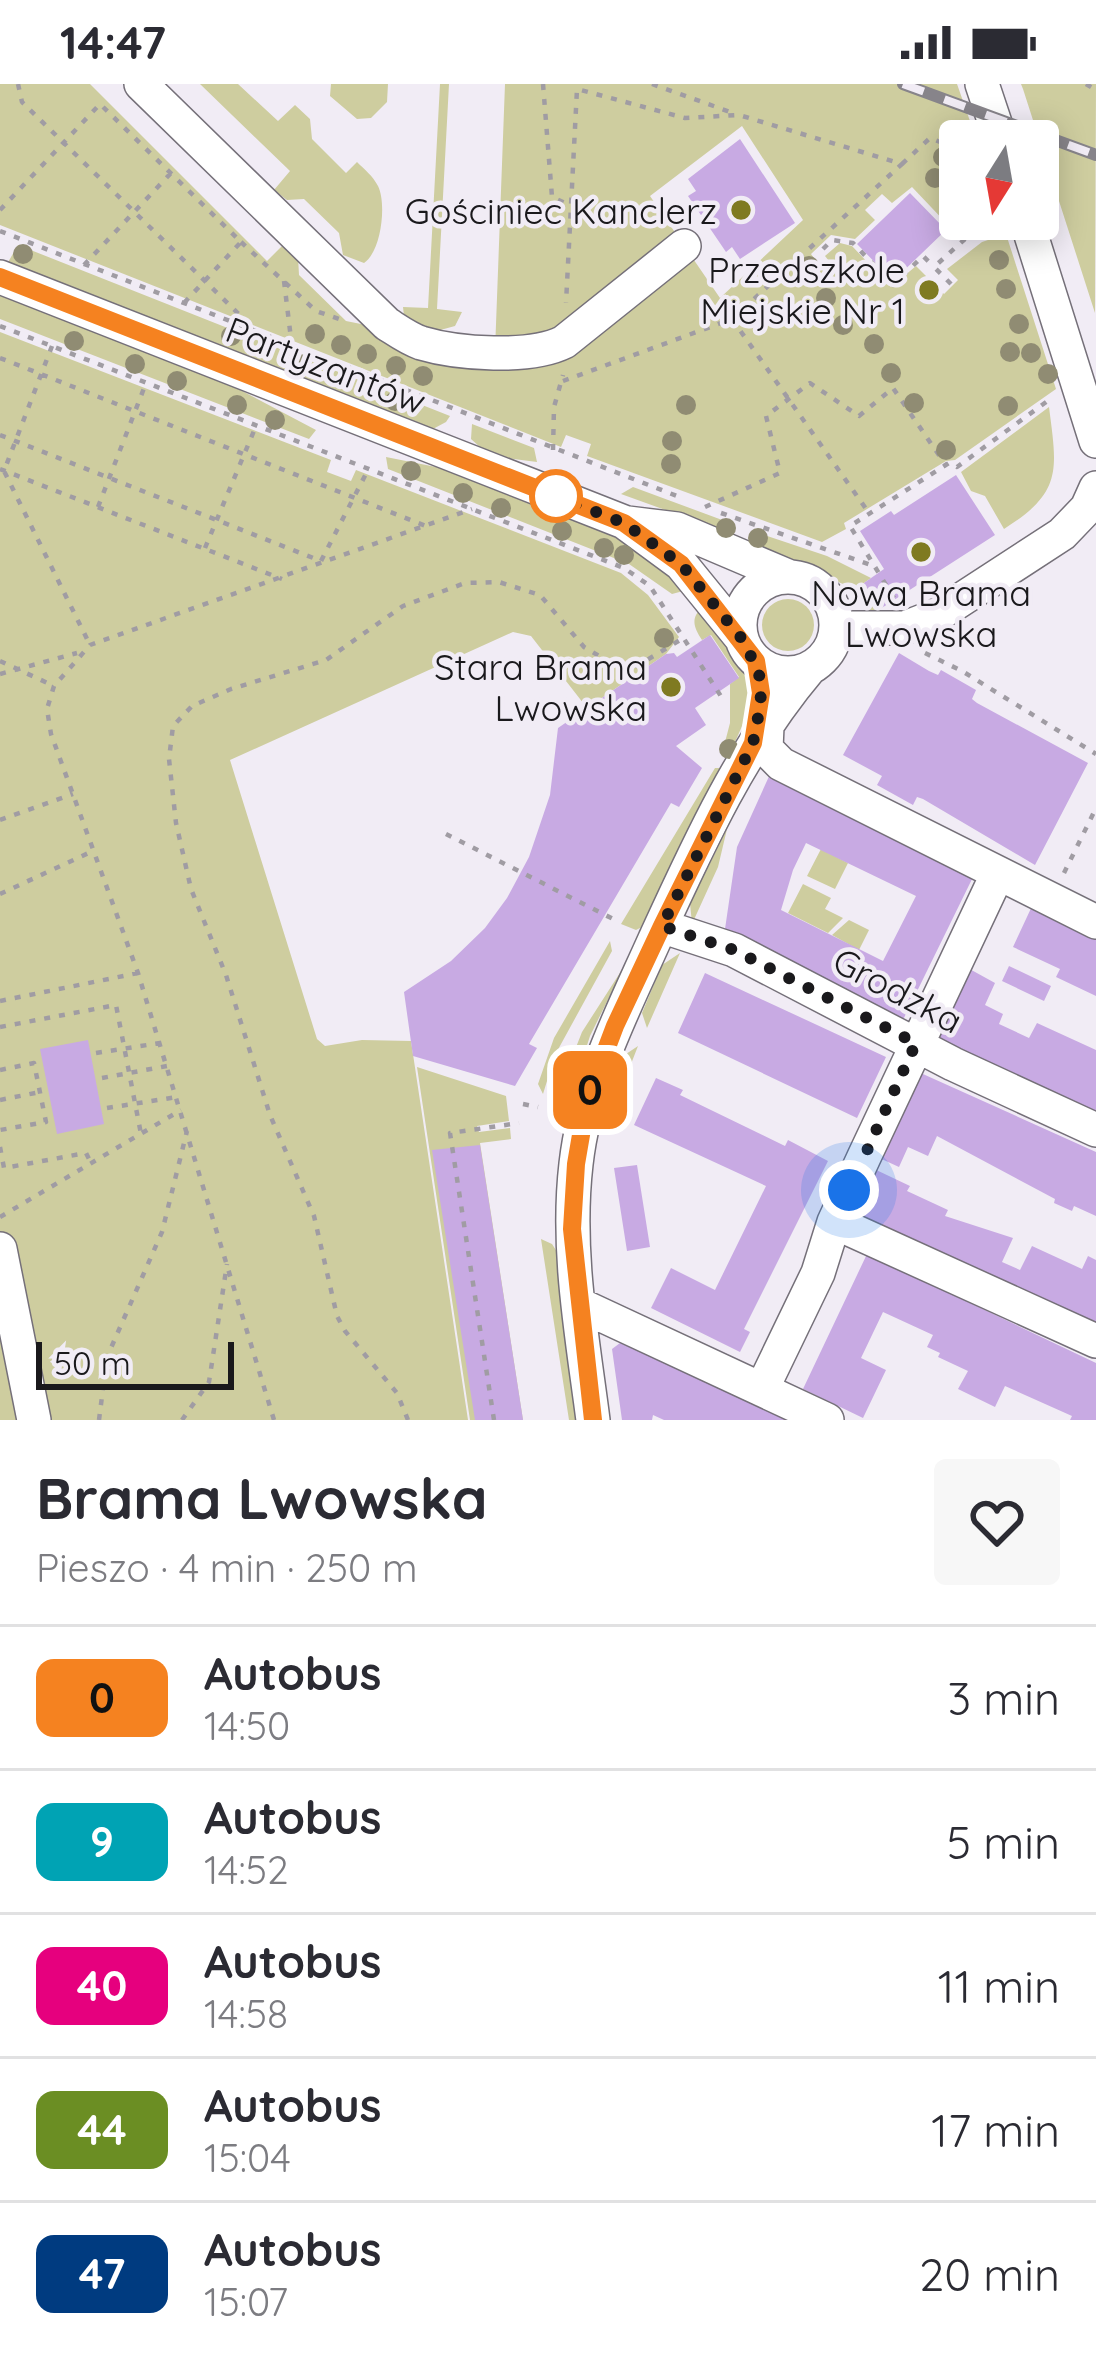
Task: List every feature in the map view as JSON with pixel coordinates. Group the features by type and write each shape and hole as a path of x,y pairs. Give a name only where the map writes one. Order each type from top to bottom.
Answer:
{"street":[{"path":"141,84 387,324 408,337 439,346 520,353 549,350 684,246"},
{"path":"982,84 994,120"},
{"path":"1025,240 1096,441"},
{"name":"Partyzantów","path":"0,278 624,523 681,564 749,650"},
{"path":"836,628 888,629 926,621 1039,551 1093,504"},
{"name":"Partyzantów","path":"624,523 677,529 790,577"},
{"path":"593,1420 578,1304 573,1208 584,1116 608,1044 662,926 760,734 809,669 828,652 836,628 836,615 824,592 802,579 777,578 754,591 742,613 761,693 760,734 771,758 1096,922"},
{"path":"749,650 782,673 809,669"},
{"path":"762,1389 818,1273 834,1222 997,875"},
{"name":"Grodzka","path":"662,926 734,950 1096,1130"},
{"path":"834,1222 1096,1341"},
{"path":"0,1249 34,1420"},
{"path":"578,1304 827,1420"}],"path":[{"path":"19,84 22,102 260,334"},
{"path":"543,84 552,197 570,205"},
{"path":"652,84 902,164"},
{"path":"1086,84 1096,90"},
{"path":"553,450 554,407 563,381 577,89 685,118 739,115"},
{"path":"0,210 100,104 316,311 346,321"},
{"path":"563,381 732,319 930,138 939,142"},
{"path":"84,265 171,173"},
{"path":"0,231 684,499"},
{"path":"823,249 832,239 853,243 892,285 923,256 951,284"},
{"path":"934,268 964,240"},
{"path":"183,304 242,242"},
{"path":"284,281 292,347"},
{"path":"732,319 869,513"},
{"path":"0,326 639,576 686,637 724,701"},
{"path":"2,470 52,346"},
{"path":"0,358 426,526"},
{"path":"98,506 146,382"},
{"path":"874,566 704,507 780,472 766,416 810,383 860,416 893,388 946,465"},
{"path":"894,600 850,526 946,465 957,467 1063,390"},
{"path":"205,548 257,425"},
{"path":"0,435 322,561"},
{"path":"322,561 369,468"},
{"path":"2,470 282,579"},
{"path":"2,470 90,645"},
{"path":"274,1420 138,973 56,755 48,722 54,686 90,645 472,509"},
{"path":"406,1419 385,1376 337,1316 314,1216 270,1115 226,975 191,889 176,824 169,759 172,726 192,706 326,660 403,606 465,583 499,582 540,595 584,647 611,663 637,665 686,637"},
{"path":"910,646 962,671 1096,754"},
{"path":"0,674 83,652"},
{"path":"0,661 54,686"},
{"path":"0,820 73,794"},
{"path":"1034,892 1044,872 1061,880 1096,808"},
{"path":"1088,825 1096,829"},
{"path":"446,834 617,921"},
{"path":"0,894 95,850"},
{"path":"0,1001 138,973"},
{"path":"0,1027 116,1004 140,1134"},
{"path":"96,1052 160,1043"},
{"path":"0,1070 34,1063 46,1122 0,1130"},
{"path":"102,1078 167,1066"},
{"path":"0,1100 40,1092"},
{"path":"107,1108 177,1097"},
{"path":"523,1104 538,1108"},
{"path":"0,1218 181,1110"},
{"path":"494,1420 450,1133 519,1123"},
{"path":"99,1420 107,1357 162,1232 187,1131"},
{"path":"0,1147 4,1168 86,1153 91,1163"},
{"path":"182,1420 209,1382 228,1258"}],"green space":[{"path":"0,84 90,84 267,261 284,244 298,257 299,275 346,321 495,351 505,84 957,84 970,120 939,120 939,215 912,187 892,203 882,194 865,210 875,220 855,239 831,235 811,254 821,268 829,261 825,256 840,243 852,246 891,287 916,266 944,294 958,280 947,269 982,242 1008,240 1056,389 955,460 844,523 846,529 822,542 587,456 591,444 566,435 561,447 0,225","holes":["742,126 803,220 720,298 650,196"]},
{"path":"200,84 238,84 278,121 295,105 310,119 312,139 346,173 357,162 371,176 381,194 382,215 375,249 364,263 343,255 339,233 304,199 287,200 274,190 290,171"},
{"path":"331,84 388,84 387,102 371,118 357,119 330,96"},
{"path":"440,84 449,84 437,309 462,312 455,326 433,332 404,316 403,307 428,308"},
{"path":"1021,84 1096,84 1095,313 1059,201 1059,120 1033,120"},
{"path":"18,245 450,416 431,430 7,264"},
{"path":"0,294 227,383 316,430 309,439 0,319"},
{"path":"0,332 331,460 327,472 351,481 356,470 621,573 648,595 679,637 666,654 587,708 531,636 513,632 230,760 317,1039 325,1046 362,1040 411,1041 468,1420 0,1420"},
{"path":"1049,407 1052,478 1037,503 1004,529 985,496 971,491 961,472"},
{"path":"472,424 534,448 537,462 490,456 471,439"},
{"path":"386,457 446,469 627,540 687,590 672,594 629,564 388,469"},
{"path":"633,487 733,524 729,533 621,494"},
{"path":"761,534 827,556 871,578 861,585 877,611 870,610 845,585 751,542"},
{"path":"788,599 806,607 814,625 806,643 788,651 770,643 762,625 770,607"},
{"path":"702,608 747,676 748,708 729,754 724,746 730,723 730,684 739,677 711,635 702,640 699,636 695,619"},
{"path":"715,768 722,768 644,926 636,930 621,924"},
{"path":"727,829 718,867 692,924 690,903"},
{"path":"821,849 848,863 835,889 807,876"},
{"path":"803,884 831,898 825,909 843,918 828,933 788,913"},
{"path":"849,920 869,930 859,950 832,935"},
{"path":"610,941 612,951 555,1055 543,1094 538,1084 554,1038"},
{"path":"680,953 647,1028 642,1013 662,965"},
{"path":"625,965 590,1036 569,1101 556,1098 582,1032"},
{"path":"638,1046 615,1105 604,1108 623,1056"},
{"path":"417,1067 506,1096 509,1121 477,1126 479,1132 510,1128 511,1139 480,1143 523,1420 470,1420"},
{"path":"541,1239 559,1255 578,1420 569,1420"}],"building":[{"name":"Gościniec Kanclerz","path":"740,139 795,223 740,259 732,247 726,252 688,196 696,191 688,179"},
{"name":"Przedszkole Miejskie Nr 1","path":"910,193 939,223 939,237 893,281 857,244"},
{"name":"Nowa Brama Lwowska","path":"956,475 995,535 877,611 861,585 884,569 860,531"},
{"path":"710,635 739,678 695,708 706,725 676,746 702,768 679,807 671,803 529,1044 537,1048 515,1086 413,1056 404,992 451,961 507,898 529,857 550,795 558,728 666,654 677,657"},
{"path":"899,653 976,690 972,699 977,703 1088,763 1035,865 923,799 917,797 913,805 877,785 882,776 843,755"},
{"path":"771,772 974,875 901,1024 725,929 737,847","holes":["806,843 916,896 883,961 781,910"]},
{"path":"1033,904 1096,933 1096,996 1056,977 1060,969 1013,947"},
{"path":"1009,966 1051,986 1044,1001 1002,981"},
{"path":"966,967 995,983 985,1005 1003,1014 999,1024 1029,1038 1037,1023 1096,1050 1096,1115 932,1038"},
{"path":"705,973 886,1057 857,1118 678,1033"},
{"path":"88,1040 104,1124 57,1134 40,1049"},
{"path":"914,1070 1096,1152 1096,1216 1054,1203 1055,1199 937,1136 928,1156 908,1147 899,1167 875,1156"},
{"path":"656,1078 683,1090 680,1095 785,1146 788,1140 828,1161 744,1329 750,1332 740,1352 651,1308 671,1268 715,1290 766,1186 634,1125"},
{"path":"480,1145 523,1420 475,1420 432,1150"},
{"path":"637,1165 650,1247 627,1251 614,1168"},
{"path":"870,1167 948,1210 945,1216 1013,1238 1002,1262 1020,1270 1032,1246 1082,1269 1088,1256 1096,1260 1096,1332 846,1218"},
{"path":"867,1254 1096,1363 1096,1420 1070,1420 1072,1416 1005,1386 995,1407 958,1389 968,1371 927,1347 933,1335 883,1312 861,1358 886,1370 863,1418 803,1389"},
{"path":"620,1343 791,1420 664,1420 653,1415 652,1420 622,1420 612,1349"}],"railway":[{"path":"903,84 1096,155"}],"bus line":[{"name":"0","path":"0,277 624,523 681,564 756,661 761,693 753,743 615,1026 584,1116 572,1229 593,1420"}],"place":[{"name":"Gościniec Kanclerz","path":"741,210"},
{"name":"Przedszkole Miejskie Nr 1","path":"929,290"},
{"name":"Nowa Brama Lwowska","path":"921,552"},
{"name":"Stara Brama Lwowska","path":"671,687"}],"route":[{"path":"556,496 624,523 681,564 756,661 761,693 753,743 662,926 734,950 916,1043 849,1190"}]}
